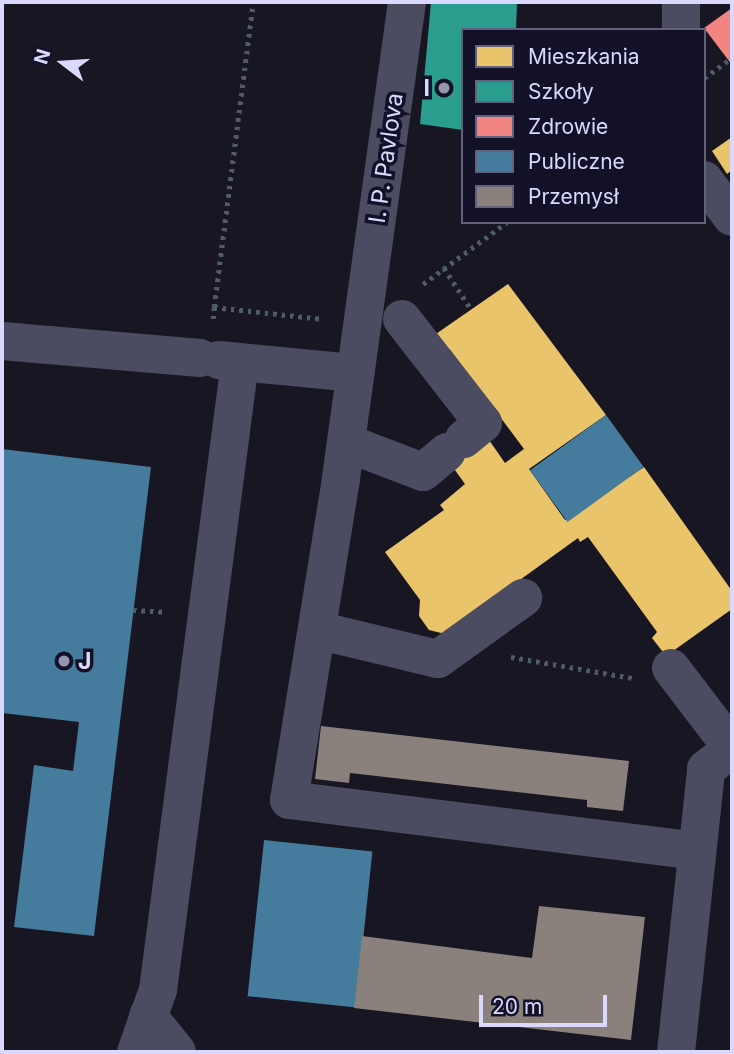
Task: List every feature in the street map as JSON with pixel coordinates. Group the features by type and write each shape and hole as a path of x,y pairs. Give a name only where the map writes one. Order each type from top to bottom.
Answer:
{"lane":[{"name":"I. P. Pavlova","path":"407,2 386,301 355,373 289,800 697,851"},
{"path":"681,2 681,28"},
{"path":"706,183 732,217"},
{"path":"346,443 424,472 484,423 386,301"},
{"path":"2,341 355,373"},
{"path":"136,1052 160,976 219,360"},
{"path":"317,630 438,659 523,598"},
{"path":"676,1052 706,769 732,748 679,678"},
{"path":"148,1016 177,1052"}],"path":[{"path":"214,307 253,2"},
{"path":"706,77 729,60"},
{"path":"386,301 444,268 504,224"},
{"path":"444,268 471,309"},
{"path":"455,647 679,678"}],"building: Mieszkania":[{"path":"732,137 732,170 727,174 712,151"},
{"path":"508,284 606,415 529,469 565,520 644,467 732,591 732,609 666,656 652,638 657,632 588,537 580,542 578,538 445,634 429,630 419,616 420,600 385,552 444,510 440,505 465,484 452,466 489,440 505,463 524,449 451,351 433,336"}],"building: Szkoły":[{"name":"I","path":"431,2 517,2 516,28 461,28 461,130 420,124"}],"building: Zdrowie":[{"path":"732,8 732,65 706,28"}],"building: Publiczne":[{"path":"606,415 644,467 568,522 530,470"},
{"name":"J","path":"2,449 151,467 94,936 14,927 34,765 73,771 79,722 2,713"},
{"path":"264,840 372,851 356,1008 248,996"}],"building: Przemysł":[{"path":"321,726 629,761 623,811 587,807 587,800 350,773 349,783 315,779"},
{"path":"539,906 645,917 631,1040 354,1008 362,936 532,958"}],"place":[{"name":"I","path":"444,88"},
{"name":"J","path":"64,661"}]}
